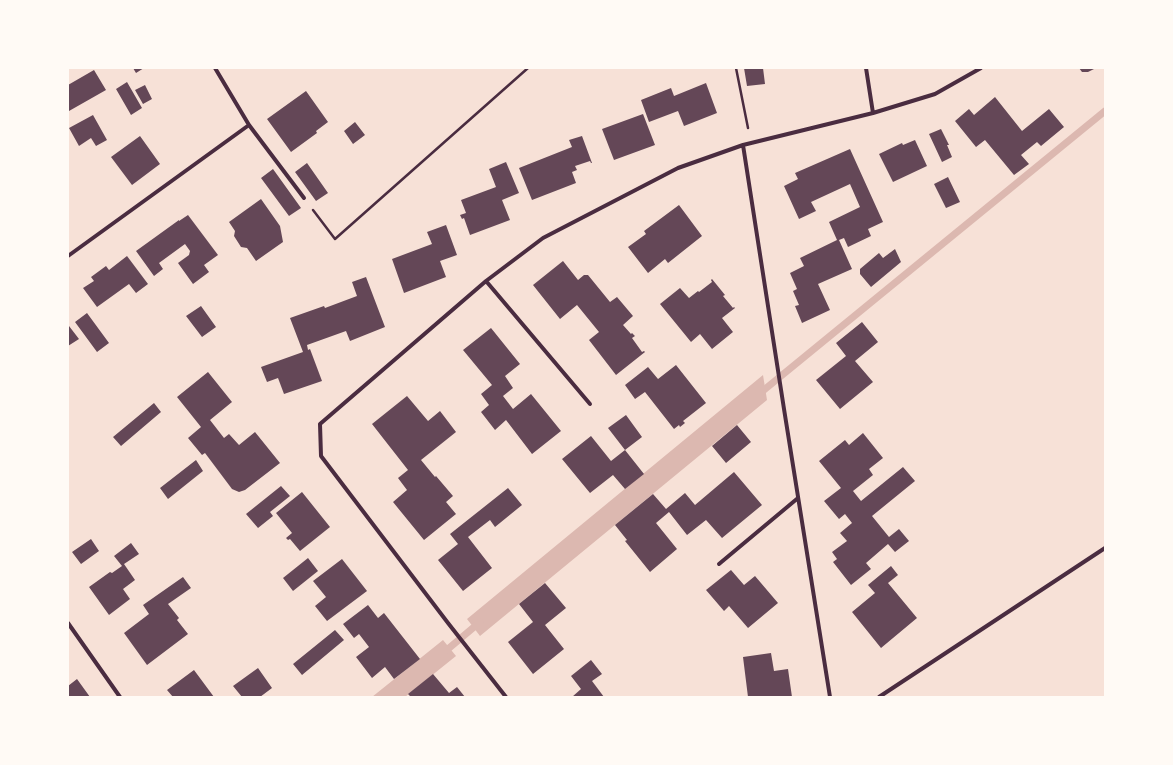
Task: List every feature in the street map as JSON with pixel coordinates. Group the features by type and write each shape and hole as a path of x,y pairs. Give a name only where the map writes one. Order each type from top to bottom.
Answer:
{"street":[{"path":"215,68 250,125 304,198"},
{"path":"866,68 873,113"},
{"path":"506,697 321,456 320,424 486,281 549,234 678,168 743,145 873,113 935,94 981,68"},
{"path":"68,256 250,125"},
{"path":"743,145 830,697"},
{"path":"486,281 590,404"},
{"path":"718,564 798,498"},
{"path":"879,697 1105,548"},
{"path":"68,623 120,697"}],"path":[{"path":"304,198 335,239 528,68"},
{"path":"736,68 751,143"}],"shaded area":[{"path":"763,375 767,400 480,636 467,619"},
{"path":"443,640 456,656 405,697 372,697"}],"building":[{"path":"133,68 144,68 136,73"},
{"path":"744,68 763,68 765,84 747,86"},
{"path":"1079,68 1096,68 1088,72 1082,72"},
{"path":"94,70 106,90 69,111 68,85"},
{"path":"127,82 142,108 131,115 116,89"},
{"path":"706,83 717,113 684,126 678,111 649,122 641,100 671,88 674,96"},
{"path":"145,85 152,99 143,104 135,90"},
{"path":"306,91 328,122 316,131 317,133 291,152 267,119"},
{"path":"995,97 1022,131 1049,109 1064,127 1041,146 1037,142 1021,155 1029,164 1014,175 985,140 976,147 955,121 969,109 974,115"},
{"path":"643,114 655,145 614,160 602,129"},
{"path":"93,115 107,140 96,146 91,138 79,146 69,128"},
{"path":"355,122 365,135 353,144 344,131"},
{"path":"941,129 949,145 947,145 952,157 942,162 929,134"},
{"path":"140,136 160,164 132,185 111,157"},
{"path":"582,136 592,163 590,161 575,166 577,170 572,172 576,183 532,200 519,168 572,147 569,140"},
{"path":"915,140 927,166 893,182 879,154 902,143 903,145"},
{"path":"850,149 883,222 868,229 871,236 848,247 844,238 839,240 852,269 818,284 830,310 802,323 795,306 799,305 793,291 797,289 790,273 804,266 800,258 837,240 829,222 860,207 850,184 811,202 816,211 799,219 784,186 798,179 795,173"},
{"path":"506,162 519,193 502,200 510,220 470,235 464,218 462,219 460,215 466,213 461,200 496,187 489,169"},
{"path":"307,163 328,193 316,201 295,172"},
{"path":"273,169 301,208 289,216 261,178"},
{"path":"948,177 960,202 946,208 934,184"},
{"path":"261,199 280,226 283,242 256,261 247,248 241,247 234,236 235,231 229,222"},
{"path":"679,205 702,236 668,263 665,259 648,273 628,247 646,234 644,231"},
{"path":"188,215 218,255 204,265 209,272 193,284 178,263 189,255 190,251 185,244 159,263 163,269 154,276 136,251"},
{"path":"446,225 457,255 440,261 446,277 404,293 392,259 432,244 427,232"},
{"path":"895,249 901,262 871,287 860,274 860,269 879,253 883,258"},
{"path":"127,256 148,284 136,293 129,284 97,307 83,288 94,281 91,277 106,266 109,270"},
{"path":"563,261 578,280 584,275 588,275 610,302 617,297 633,316 623,325 631,334 632,333 635,336 632,338 642,352 645,352 616,375 589,340 599,332 577,305 560,319 533,285"},
{"path":"366,277 385,327 350,341 346,331 307,345 308,350 310,349 322,381 284,394 278,378 267,382 261,367 303,352 290,318 324,306 325,308 357,296 352,282"},
{"path":"712,279 725,295 723,296 733,308 735,308 722,318 733,332 712,349 700,334 691,342 660,304 680,288 689,298 712,282"},
{"path":"201,306 216,327 202,337 186,316"},
{"path":"87,313 109,343 97,352 75,322"},
{"path":"862,322 878,342 855,361 873,382 840,409 816,380 846,356 836,343"},
{"path":"69,326 79,339 68,346 68,327"},
{"path":"491,328 520,364 505,376 513,388 503,396 513,409 531,394 561,431 532,454 506,420 495,430 481,412 489,405 481,394 492,385 463,350"},
{"path":"676,365 706,403 683,421 685,423 674,429 645,392 635,399 625,385 648,367 658,379"},
{"path":"208,372 232,402 210,420 224,438 229,434 239,445 255,432 280,463 245,490 239,492 232,489 205,453 202,455 188,438 201,427 177,397"},
{"path":"407,396 428,421 440,411 456,432 421,460 453,496 446,502 456,514 424,540 393,502 407,490 398,478 408,470 372,424"},
{"path":"154,403 161,412 121,446 113,437"},
{"path":"626,415 642,437 625,450 608,428"},
{"path":"737,425 751,442 726,463 712,446"},
{"path":"863,433 883,458 869,469 873,475 853,491 861,501 903,467 915,481 872,516 889,537 899,529 909,541 895,552 888,544 866,563 871,569 851,585 833,562 837,559 832,552 847,541 840,533 852,523 845,514 839,519 824,501 841,488 819,461 845,440 849,445"},
{"path":"591,436 611,461 625,450 644,474 625,489 613,475 590,493 562,459"},
{"path":"196,460 203,471 168,499 160,488"},
{"path":"734,472 762,505 722,538 706,520 687,535 669,512 656,523 677,549 650,572 625,541 627,540 615,525 653,494 666,509 685,493 695,505"},
{"path":"281,486 290,496 270,512 273,516 258,528 246,514"},
{"path":"508,488 522,505 495,527 490,520 468,537 492,568 463,591 438,560 458,544 450,534"},
{"path":"302,492 330,527 300,551 290,539 288,540 286,538 292,533 276,513"},
{"path":"91,539 99,551 81,564 72,552"},
{"path":"131,543 139,554 124,564 135,580 123,589 130,599 109,615 89,587 110,572 112,573 122,566 114,556"},
{"path":"308,558 318,571 293,591 283,578"},
{"path":"342,559 367,591 327,621 315,606 326,597 313,581"},
{"path":"891,566 898,575 888,583 917,618 881,648 852,612 875,593 868,585"},
{"path":"731,570 744,585 755,576 778,603 748,628 729,606 724,611 706,590"},
{"path":"183,577 191,588 168,604 179,618 177,620 188,634 147,665 124,633 149,614 143,605"},
{"path":"545,583 566,608 545,625 564,649 533,674 508,642 533,622 519,604"},
{"path":"368,605 378,618 384,613 420,659 394,679 385,667 372,678 356,657 369,647 359,634 354,638 343,624"},
{"path":"335,630 344,640 302,675 293,664"},
{"path":"771,653 774,671 788,669 792,697 748,697 743,657"},
{"path":"591,660 602,674 592,681 604,697 572,697 581,689 571,676"},
{"path":"258,668 272,688 260,697 242,697 233,686"},
{"path":"194,670 214,697 173,697 167,690"},
{"path":"433,674 449,693 457,687 465,697 411,697 408,694"},
{"path":"77,679 90,697 68,697 68,686"}],"waterway":[{"path":"759,394 1105,111"},
{"path":"442,654 480,622"}]}
